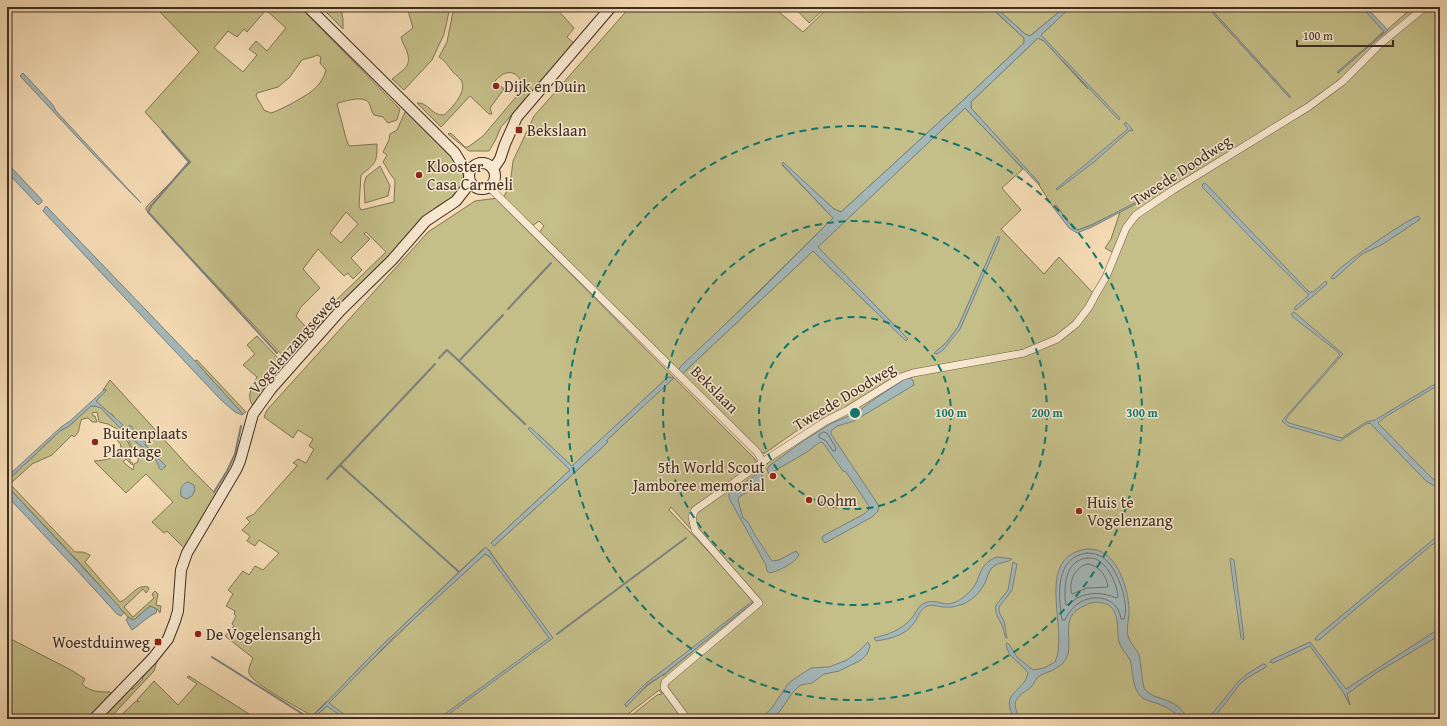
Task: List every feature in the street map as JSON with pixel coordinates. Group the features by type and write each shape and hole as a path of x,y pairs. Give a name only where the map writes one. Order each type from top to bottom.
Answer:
{"main road":[{"path":"308,7 472,169"},
{"path":"490,167 500,159 517,118 525,107 611,7"},
{"path":"479,163 490,167 495,175 494,180 489,187 484,190 473,186 469,179 472,169 479,163"},
{"name":"Vogelenzangseweg","path":"94,719 152,659 168,639 178,611 181,570 186,553 236,470 253,417 259,404 340,311 392,260 426,221 456,201 464,198 473,186"}],"street":[{"name":"Tweede Doodweg","path":"687,719 664,688 664,682 759,603 701,539 695,530 692,516 696,510 763,462 826,421 846,411 901,377 1024,353 1036,349 1065,334 1076,324 1089,306 1106,277 1126,228 1133,218 1172,190 1330,92 1381,43 1425,7"},
{"name":"Bekslaan","path":"489,187 757,452 763,462"}],"shaded area":[{"path":"155,7 300,7 400,109 397,120 388,123 383,117 374,115 369,103 363,99 354,99 337,104 349,146 377,144 377,155 375,162 361,175 359,206 361,210 394,202 395,180 383,162 387,155 383,152 389,140 390,134 397,130 406,110 449,152 464,173 465,184 458,194 436,207 338,307 334,302 386,252 366,232 364,234 370,239 351,258 362,270 353,279 348,273 344,276 318,249 303,269 320,288 301,307 296,316 309,329 322,321 327,321 254,407 250,400 250,392 257,377 243,365 255,354 247,345 257,336 278,358 282,355 146,210 148,205 191,162 145,112 199,52","holes":["266,10 286,28 267,51 256,41 249,49 257,55 243,72 214,48 228,31 237,37 244,29 247,32","317,55 321,57 320,63 326,70 324,77 317,87 302,98 276,111 271,113 264,110 256,96 257,93 278,87 289,78 302,60","346,212 358,224 341,243 330,233"]},
{"path":"321,7 341,7 343,29"},
{"path":"407,7 450,7 444,34 432,60 404,90 392,79 404,70 408,63 408,55 401,37 413,28"},
{"path":"454,7 555,7 574,28 567,37 576,45 566,53 501,127 489,151 469,151 448,134 452,134 465,147 468,147 483,136 521,91 522,88 519,78 513,73 506,73 495,81 504,89 490,108 492,114 489,114 470,96 441,127 417,103 421,103 440,115 444,115 455,104 461,94 463,84 461,80 439,57 447,42"},
{"path":"630,7 773,7 803,32 829,7 990,7 1024,38 1024,43 841,212 834,209 783,163 782,165 833,218 678,371 539,233 544,226 539,221 532,226 503,198 510,185 513,161 534,116"},
{"path":"794,7 826,7 809,23"},
{"path":"995,7 1065,7 1030,36 1025,34"},
{"path":"1070,7 1207,7 1290,98 1290,96 1209,7 1362,7 1384,31 1338,73 1413,7 1422,7 1355,67 1317,98 1136,213 1114,253 1105,248 1111,239 1120,212 1144,199 1091,225 1078,230 1073,228 1056,205 1053,207 1039,185 1040,184 971,108 971,102 1038,38 1044,41 1088,89 1041,35"},
{"path":"1427,7 1440,7 1440,719 627,719 657,695 662,694 659,690 622,719 312,719 327,706 327,701 312,716 267,690 252,678 249,673 249,667 253,658 225,636 234,626 232,624 236,616 234,614 235,611 226,606 233,594 228,590 243,571 249,575 255,566 263,570 279,553 259,540 255,546 247,541 250,536 242,530 250,522 246,518 254,514 296,467 297,465 293,463 298,459 306,463 314,449 309,446 313,439 298,430 293,438 264,417 267,410 428,232 475,201 498,198 499,202 754,458 757,462 756,464 760,468 811,433 909,376 1025,354 1077,325 1128,229 1137,216 1310,108 1382,44","holes":["668,377 673,378 607,440 607,443 494,546 491,543 570,470 538,434 572,467","671,507 729,572 728,572 669,510","483,549 489,550 540,622 490,557 485,554 416,617 347,684 342,686 372,655","754,601 663,676 664,674 648,685 626,706 625,704 644,685"]},
{"path":"965,108 1023,169 1002,188 1021,210 1001,229 1044,274 1059,257 1095,294 1070,328 1036,347 912,372 821,422 818,417 812,420 765,453 762,453 681,375 813,251 877,313 908,339 817,247","holes":["998,237 999,238 960,329 937,354 934,353 946,343 958,327"]},
{"path":"380,166 390,186 388,196 365,203 364,185 366,177"},
{"path":"197,360 246,412 243,414 195,361"},
{"path":"110,380 189,467 217,495 184,548 167,531 164,533 152,522 173,502 146,474 126,493 94,461 112,458 118,453 121,445 115,437 120,433 128,442 133,455 130,457 127,456 126,458 130,459 130,462 133,463 132,465 126,459 123,462 133,470 134,464 138,462 138,456 135,455 129,441 121,431 108,424 99,422 97,412 92,413 97,422 92,422 88,418 82,419 79,431 74,437 72,435 52,455 32,464 10,484 75,552 83,552 90,555 85,562 120,602 137,589 148,587 149,589 146,593 143,589 124,607 133,617 154,598 152,594 155,591 158,594 156,605 161,606 160,613 158,610 150,606 134,620 128,617 77,560 7,486 7,481 60,431 69,426 91,406 101,408 120,428 113,415 96,401 106,391 105,389 103,390","holes":["124,431 145,444 165,467 159,466 153,456"]},
{"path":"7,637 73,671 85,679 82,684 88,689 99,692 110,692 112,694 94,714 93,712 89,717 90,719 7,719"},
{"path":"155,660 157,661 154,671 109,719 99,719 131,688 133,689 143,679 142,678"},
{"path":"189,676 257,719 140,719 139,716 135,716 136,719 117,719 136,701 139,702 137,700 154,681 178,705 197,684 187,677"}],"water":[{"path":"991,7 995,7 1025,34 1030,36 1065,7 1071,7 1041,35 1120,118 1119,120 1044,41 1038,38 971,102 971,108 1040,184 1039,185 965,108 818,247 908,339 906,341 813,251 681,375 678,371 681,366 756,295 833,218 782,164 783,162 834,209 841,212 1024,43 1024,38"},
{"path":"1207,7 1209,7 1290,96 1290,98"},
{"path":"1362,7 1366,7 1388,30 1338,73 1337,72 1384,32"},
{"path":"23,73 53,105 56,111 141,203 20,76"},
{"path":"1126,122 1133,130 1132,131 1130,130 1094,162 1057,190 1056,189 1128,129 1124,124"},
{"path":"7,163 42,200 42,202 38,205 7,172"},
{"path":"1205,183 1309,292 1313,292 1326,281 1327,284 1296,310 1294,309 1308,296 1308,294 1202,187"},
{"path":"1144,198 1145,199 1092,227 1077,233 1069,228 1053,207 1056,205 1073,228 1078,230 1092,225"},
{"path":"46,206 195,361 243,414 242,415 235,412 221,400 43,211"},
{"path":"1418,216 1420,218 1419,220 1383,244 1362,254 1334,279 1331,278 1344,265 1399,227"},
{"path":"998,236 1000,238 960,329 943,350 937,354 934,353 946,343 958,327"},
{"path":"1294,312 1343,354 1295,408 1286,421 1342,438 1366,422 1375,420 1440,381 1440,384 1385,417 1378,423 1433,479 1440,483 1440,489 1426,481 1370,423 1366,424 1340,441 1288,426 1282,421 1340,355 1337,351 1293,317 1291,314"},
{"path":"668,377 674,378 607,440 607,443 494,546 491,543 570,470 528,429 530,427 572,466"},
{"path":"906,378 913,380 914,385 854,421 837,426 831,431 831,434 879,506 878,511 872,517 825,543 822,539 823,536 864,514 869,509 869,506 846,472 843,471 823,443 820,442 807,452 769,474 767,470 769,466 806,439 832,423 856,413"},
{"path":"105,389 106,391 96,401 123,425 120,428 101,408 91,406 69,426 60,431 7,481 7,477 10,474"},
{"path":"130,425 146,443 145,445 166,466 161,470 158,463 150,453 123,431"},
{"path":"760,472 764,479 760,485 739,497 738,500 743,518 748,522 772,561 779,560 796,551 799,555 790,564 770,573 767,571 766,565 729,498 729,493"},
{"path":"188,482 194,485 195,490 192,496 186,499 181,496 181,489 184,484"},
{"path":"7,486 115,602 124,613 121,616 117,614 7,496"},
{"path":"1440,534 1440,539 1319,640 1315,640 1316,637"},
{"path":"486,547 553,638 442,719 438,719 549,638 489,556 485,554 392,639 329,703 350,719 345,719 327,706 312,719 309,719 372,655"},
{"path":"1087,549 1096,550 1105,554 1116,565 1120,572 1128,596 1128,636 1139,655 1144,688 1153,696 1177,706 1188,719 1181,719 1164,706 1146,700 1140,696 1135,685 1130,660 1119,642 1115,613 1109,605 1096,602 1076,610 1071,617 1068,632 1069,648 1067,656 1062,664 1037,678 1030,688 1018,697 1015,704 1020,719 1015,719 1009,703 1014,693 1026,680 1028,673 1012,657 1006,644 1009,644 1017,657 1033,670 1044,668 1055,662 1059,632 1056,596 1057,580 1061,565 1070,555"},
{"path":"997,557 1012,559 993,566 981,590 970,600 952,607 927,606 921,611 907,631 892,638 876,641 874,638 903,626 911,619 920,606 925,603 934,602 948,604 954,603 961,599 972,589 985,564"},
{"path":"1231,558 1234,560 1244,638 1243,640 1241,638 1230,560"},
{"path":"1013,562 1017,564 1012,590 999,607 1000,614 1004,621 1006,638 997,614 996,605 1008,590"},
{"path":"754,600 755,601 664,674 648,684 626,707 625,704 644,685"},
{"path":"150,606 157,609 156,613 132,630 126,620 128,617 133,620 135,619"},
{"path":"1440,628 1440,634 1435,638 1376,673 1347,694 1350,705 1343,692 1310,646 1273,663 1270,662 1271,660 1310,642 1346,689"},
{"path":"868,642 870,646 867,654 861,660 839,671 824,674 812,683 801,685 793,692 780,711 772,719 758,719 771,709 788,684 794,679 811,668 829,667 847,660"},
{"path":"1263,664 1266,665 1266,667 1240,684 1213,719 1208,719 1238,682 1247,674"}],"waterway":[{"path":"162,131 189,162 151,206 148,212 277,353"},
{"path":"508,309 551,263"},
{"path":"439,358 447,350 459,361 503,315"},
{"path":"459,361 525,424"},
{"path":"435,364 340,465 459,572"},
{"path":"214,492 227,471 235,454 241,426"},
{"path":"327,479 340,465"},
{"path":"557,634 686,538"},
{"path":"212,657 309,718"}],"place":[{"name":"Dijk en Duin","path":"496,86"},
{"name":"Bekslaan","path":"519,130"},
{"name":"Klooster Casa Carmeli","path":"419,175"},
{"name":"Buitenplaats Plantage","path":"95,442"},
{"name":"5th World Scout Jamboree memorial","path":"773,476"},
{"name":"Oohm","path":"809,500"},
{"name":"Huis te Vogelenzang","path":"1079,511"},
{"name":"De Vogelensangh","path":"198,634"},
{"name":"Woestduinweg","path":"158,642"}]}
